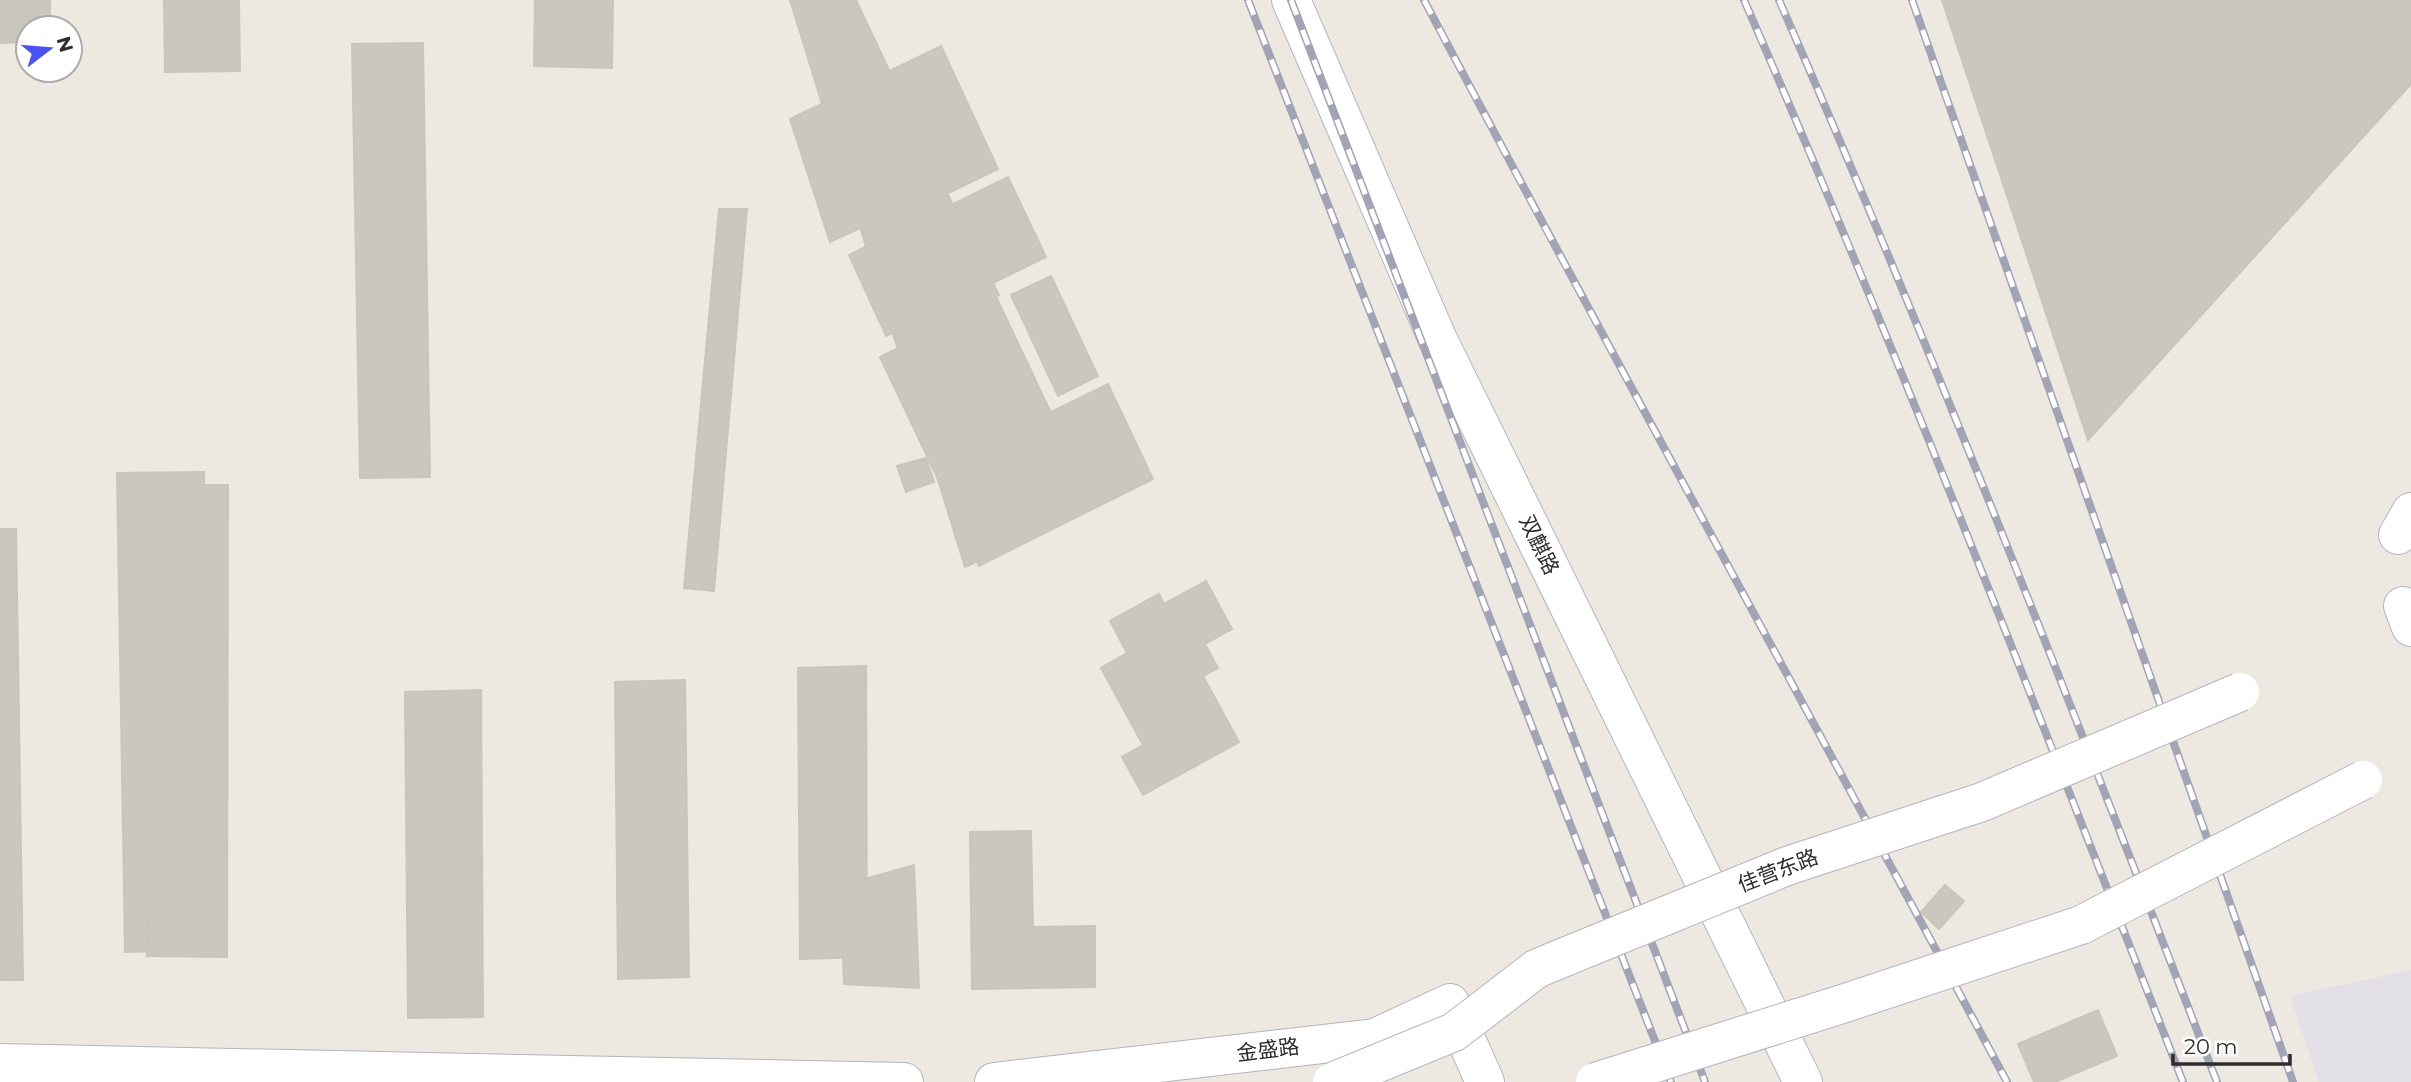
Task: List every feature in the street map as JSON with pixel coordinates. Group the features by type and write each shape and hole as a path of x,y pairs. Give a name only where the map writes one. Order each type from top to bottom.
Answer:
{"street":[{"name":"双麒路","path":"1291,0 1438,340 1803,1082"},
{"name":"佳营东路","path":"1332,1082 1454,1032 1536,969 1550,962 1787,866 1982,802 2240,692"},
{"path":"1595,1082 2081,925 2364,780"},
{"name":"金盛路","path":"994,1082 1375,1038 1450,1003 1485,1082"},
{"path":"0,1063 904,1082"}],"shaded area":[{"path":"2411,970 2411,1082 2319,1082 2290,996"}],"building":[{"path":"0,0 50,0 50,14 14,14 14,42 0,43"},
{"path":"164,0 239,0 240,71 165,72"},
{"path":"535,0 613,0 612,68 534,66"},
{"path":"790,0 856,0 1095,506 965,567"},
{"path":"1942,0 2411,0 2411,84 2088,440"},
{"path":"423,43 430,477 360,478 352,44"},
{"path":"941,46 998,169 864,234 860,228 830,242 790,119"},
{"path":"1008,177 1046,257 993,283 999,295 943,323 937,311 886,336 849,255"},
{"path":"719,209 747,209 714,591 684,588"},
{"path":"1051,276 1098,376 1058,396 1011,295"},
{"path":"947,324 1000,437 1108,384 1153,479 979,566 880,357"},
{"path":"926,458 934,482 906,492 897,466"},
{"path":"204,472 211,950 125,952 117,473"},
{"path":"148,485 228,485 227,957 147,956"},
{"path":"0,529 16,529 23,980 0,980"},
{"path":"1206,581 1232,629 1205,644 1218,668 1203,676 1239,742 1143,795 1122,757 1143,745 1101,668 1127,653 1110,621 1159,594 1164,604"},
{"path":"866,666 867,957 800,959 798,668"},
{"path":"685,680 689,977 618,979 615,682"},
{"path":"481,690 483,1017 408,1018 405,692"},
{"path":"1031,831 1033,927 1095,926 1095,987 972,989 970,832"},
{"path":"914,865 919,988 844,984 840,886"},
{"path":"1945,885 1964,901 1939,929 1921,912"},
{"path":"2098,1010 2117,1056 2055,1082 2034,1082 2018,1044"}],"railway":[{"path":"1248,0 1671,1082"},
{"path":"1291,0 1705,1082"},
{"path":"1424,0 2007,1082"},
{"path":"1744,0 1914,404 2183,1082"},
{"path":"1779,0 1894,268 2004,538 2217,1082"},
{"path":"1912,0 2293,1082"}]}
